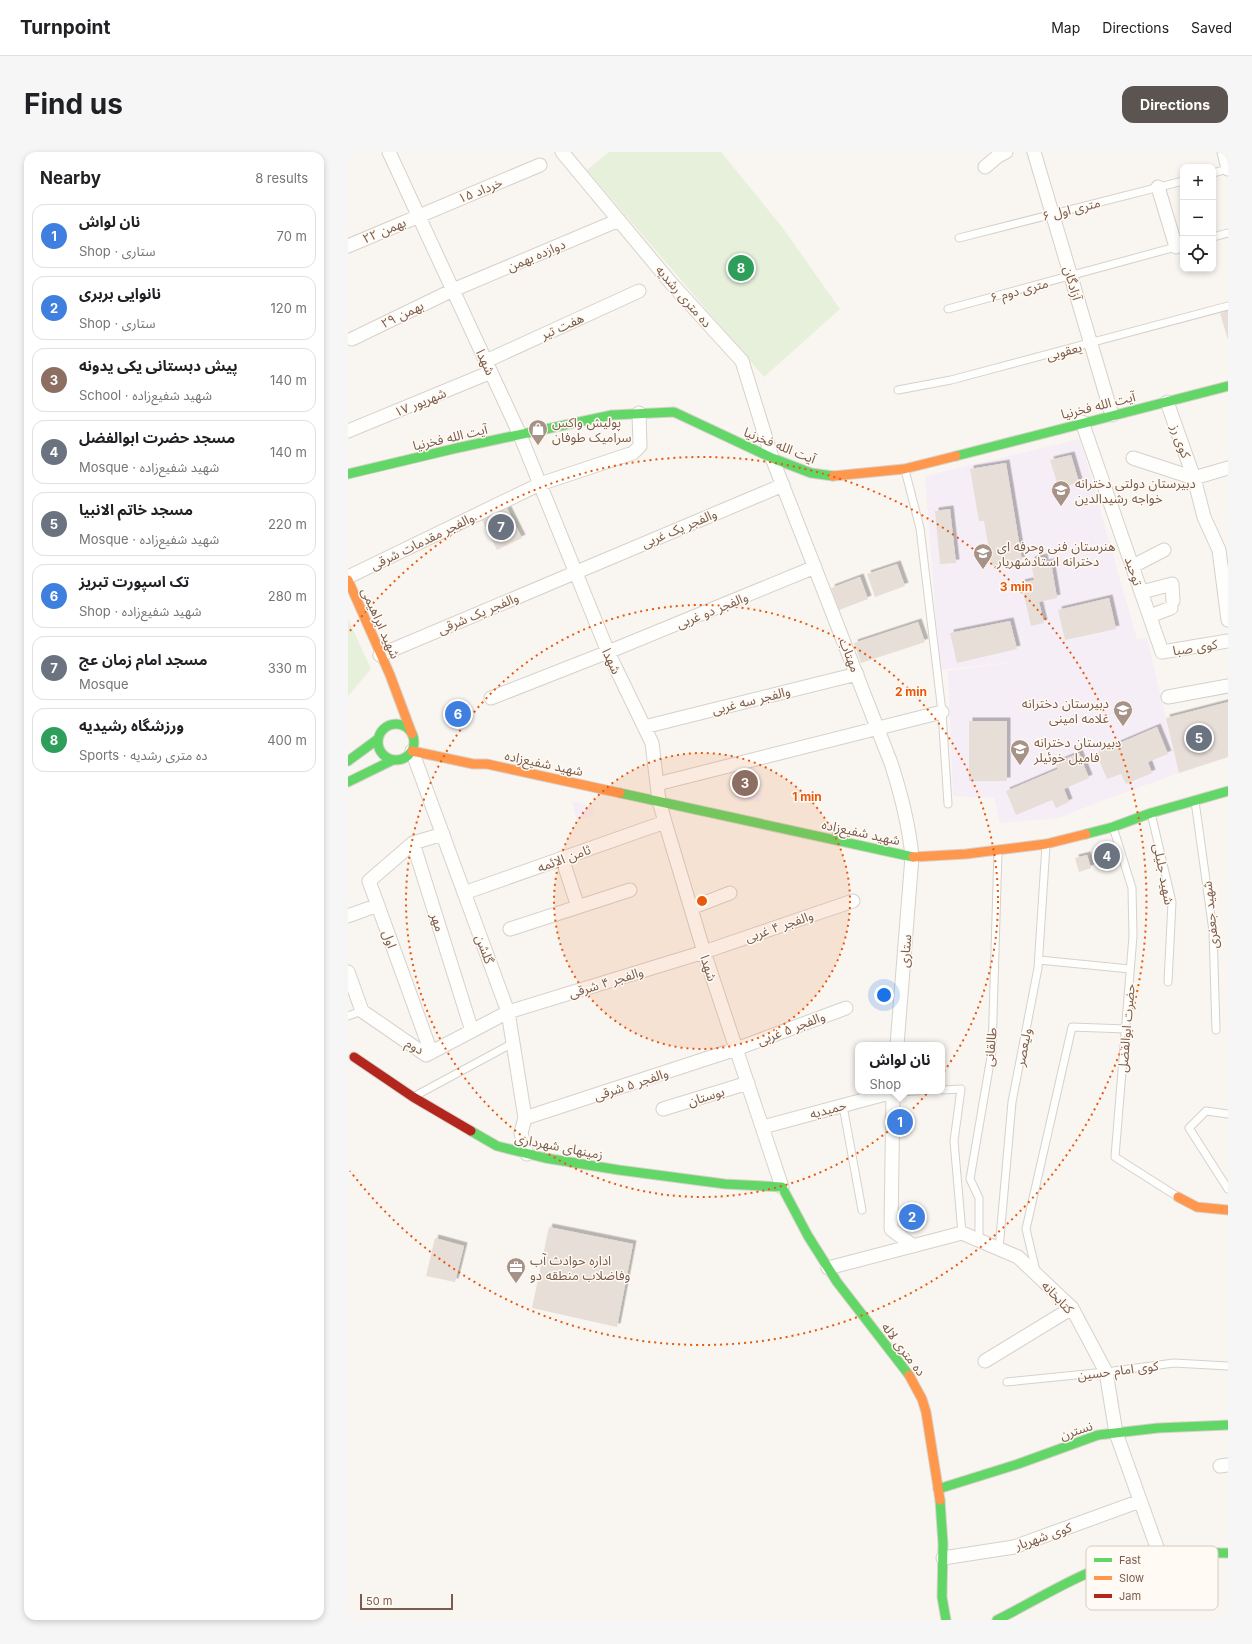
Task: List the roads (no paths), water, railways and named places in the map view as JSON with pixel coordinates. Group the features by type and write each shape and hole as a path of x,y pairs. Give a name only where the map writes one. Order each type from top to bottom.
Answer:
{"street":[{"name":"شهدا","path":"389,152 520,435 608,652 652,743 659,801 665,822 704,952 782,1188"},
{"name":"ده متری رشدیه","path":"562,152 671,283 742,361 772,458"},
{"path":"985,167 998,156 1006,152"},
{"name":"آزادگان","path":"1034,152 1112,415"},
{"path":"1225,154 1228,169"},
{"name":"۱۵ خرداد","path":"419,215 540,165"},
{"path":"1158,187 1179,246"},
{"name":"۲۲ بهمن","path":"348,246 419,215"},
{"name":"دوازده بهمن","path":"453,290 619,220"},
{"name":"۲۹ بهمن","path":"352,339 453,290"},
{"name":"هفت تیر","path":"488,366 639,291"},
{"name":"۱۷ شهریور","path":"348,431 488,366"},
{"name":"آیت الله فخرنیا","path":"348,474 612,414 674,412 772,458 811,472 833,476 904,469 1082,422 1228,386"},
{"name":"کوی رز","path":"1167,402 1194,478 1204,517 1223,550 1228,620"},
{"name":"والفجر مقدمات شرقی","path":"348,577 540,484 633,453 640,446 639,414"},
{"name":"توحید","path":"1082,422 1162,652"},
{"name":"مهتاب","path":"772,458 878,728 903,800 910,830 912,856"},
{"path":"1133,458 1194,478 1228,468"},
{"name":"والفجر یک غربی","path":"576,572 783,485"},
{"path":"1133,566 1164,550"},
{"name":"والفجر دو غربی","path":"491,698 608,652 815,567"},
{"name":"والفجر یک شرقی","path":"380,655 576,572"},
{"name":"شهید ابراهیمی","path":"348,580 390,675 413,742"},
{"path":"1142,592 1172,584 1172,605 1150,616"},
{"name":"کوی صبا","path":"1162,652 1228,642"},
{"name":"والفجر سه غربی","path":"644,727 857,674"},
{"name":"شهید ابراهیمی","path":"390,675 393,724"},
{"path":"1168,697 1228,686"},
{"path":"657,784 942,712"},
{"path":"348,782 393,760 404,758 413,742 404,726 393,724 384,728 378,739 379,750 383,755 393,760"},
{"path":"348,761 378,739"},
{"name":"شهید شفیع‌زاده","path":"413,742 473,764 487,764 912,856 966,854 1046,844 1113,827 1151,813 1228,791"},
{"name":"گلشن","path":"413,742 464,894 508,1012 525,1118 522,1133 527,1154"},
{"name":"ثامن الائمه","path":"464,894 665,822"},
{"path":"413,843 443,834"},
{"name":"اول","path":"413,843 369,881 432,1052"},
{"name":"مهر","path":"413,843 472,1031"},
{"name":"ستاری","path":"897,1042 912,856"},
{"path":"562,858 578,907"},
{"path":"510,929 630,890"},
{"path":"691,908 730,893"},
{"name":"والفجر ۴ غربی","path":"704,952 853,901"},
{"path":"348,916 378,905"},
{"name":"والفجر ۴ شرقی","path":"508,1012 704,952"},
{"path":"348,972 362,1011"},
{"name":"والفجر ۵ غربی","path":"736,1049 846,1008"},
{"name":"دوم","path":"362,1011 426,1055 508,1012"},
{"name":"والفجر ۵ شرقی","path":"525,1118 736,1049"},
{"name":"زمینهای شهرداری","path":"351,1061 497,1146 527,1154 597,1167 725,1184 782,1188"},
{"name":"بوستان","path":"663,1109 748,1083"},
{"name":"حمیدیه","path":"763,1127 886,1094"},
{"path":"893,1094 891,1229 913,1246"},
{"name":"ده متری لاله","path":"782,1188 828,1268 857,1310 911,1377 922,1399 929,1427 942,1519 943,1558 941,1581 942,1606 946,1620"},
{"path":"1178,1197 1197,1207 1228,1210"},
{"path":"828,1268 962,1233"},
{"name":"کتابخانه","path":"962,1233 1018,1257 1072,1308 1106,1372 1116,1433 1156,1546"},
{"path":"985,1361 1072,1308"},
{"name":"نسترن","path":"938,1488 1018,1464 1098,1435 1158,1428 1228,1426"},
{"name":"کوی شهریار","path":"943,1558 1014,1547 1140,1501"},
{"path":"997,1620 1086,1576"}],"lane":[{"path":"1216,172 1228,169"},
{"name":"۶ متری اول","path":"959,238 1180,182"},
{"path":"1216,236 1228,233"},
{"name":"۶ متری دوم","path":"948,309 1071,277 1179,246"},
{"name":"یعقوبی","path":"898,390 951,380 1091,344 1228,306"},
{"path":"904,469 920,528 942,712 948,804"},
{"name":"شهید جعفری","path":"1195,800 1213,931 1216,1030"},
{"name":"شهید جلیلی","path":"1151,813 1172,902 1168,982"},
{"name":"حضرت ابوالفضل","path":"1113,827 1132,888 1133,936 1115,1157 1178,1197"},
{"name":"ولیعصر","path":"999,1249 1012,1102 1039,960 1046,844"},
{"name":"طالقانی","path":"979,1241 979,1198 970,1179 992,1051 998,850"},
{"path":"1039,960 1130,969"},
{"path":"348,1016 362,1011"},
{"path":"1037,1275 1026,1229 1072,1027 1126,1029"},
{"path":"413,1097 513,1043"},
{"path":"945,1090 961,1089 954,1141 962,1233"},
{"path":"843,1106 862,1210"},
{"path":"1228,1114 1206,1111 1189,1128 1228,1189"},
{"name":"کوی امام حسین","path":"1007,1382 1106,1372 1174,1363 1228,1366"}],"place":[{"name":"ورزشگاه رشیدیه","path":"741,268"},
{"name":"پولیش واکس سرامیک طوفان","path":"538,446"},
{"name":"دبیرستان دولتی دخترانه خواجه رشیدالدین","path":"1061,507"},
{"name":"مسجد امام زمان عج","path":"501,527"},
{"name":"هنرستان فنی وحرفه ای دخترانه استادشهریار","path":"983,570"},
{"name":"تک اسپورت تبریز","path":"458,714"},
{"name":"دبیرستان دخترانه علامه امینی","path":"1123,727"},
{"name":"مسجد خاتم الانبیا","path":"1199,738"},
{"name":"دبیرستان دخترانه فامیل خوئیلر","path":"1020,766"},
{"name":"پیش دبستانی یکی یدونه","path":"745,783"},
{"name":"مسجد حضرت ابوالفضل","path":"1107,856"},
{"name":"نان لواش","path":"900,1122"},
{"name":"نانوایی بربری","path":"912,1217"},
{"name":"اداره حوادث آب وفاضلاب منطقه دو","path":"516,1284"}]}
